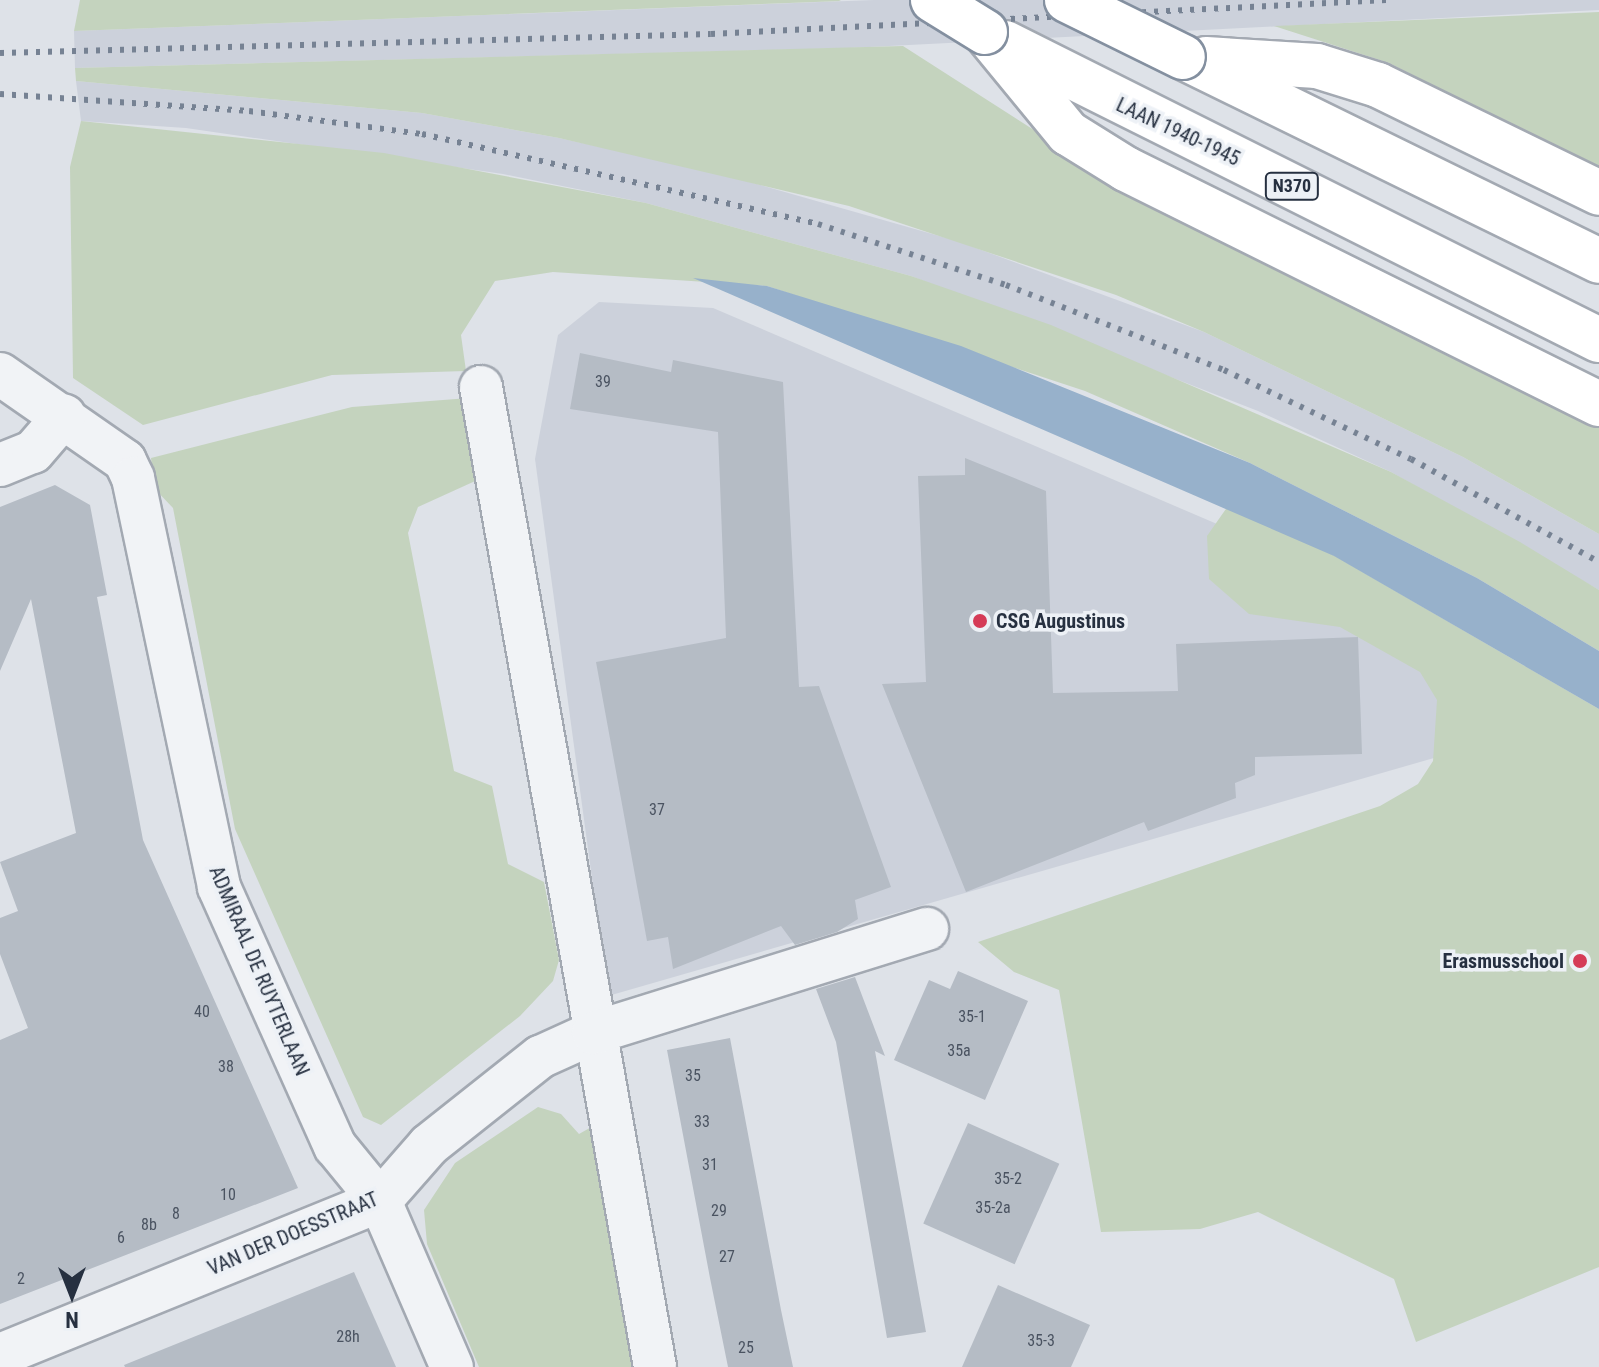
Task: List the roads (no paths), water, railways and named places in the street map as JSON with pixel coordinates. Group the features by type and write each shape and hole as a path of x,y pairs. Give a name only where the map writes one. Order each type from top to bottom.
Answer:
{"highway":[{"name":"LAAN 1940-1945","path":"933,0 985,32 1599,340"},
{"path":"1067,0 1599,261"},
{"name":"N370","path":"985,32 1068,133 1126,169 1599,404"},
{"path":"1183,57 1317,66 1378,85 1599,193"}],"street":[{"name":"ADMIRAAL DE RUYTERLAAN","path":"0,374 125,461 133,478 200,821 219,887 335,1146 380,1201 452,1367"},
{"path":"481,387 593,1033 655,1367"},
{"path":"0,465 33,452 64,416"},
{"path":"593,1033 927,929"},
{"name":"VAN DER DOESSTRAAT","path":"0,1355 380,1201 429,1145 540,1057 593,1033"}],"water":[{"path":"693,278 767,286 961,346 1250,463 1477,578 1599,651 1599,709 1334,556"}],"railway":[{"path":"0,53 711,34 1386,0"},
{"path":"0,94 249,111 422,134 818,224 1006,285 1224,370 1411,459 1599,562"}],"place":[{"name":"CSG Augustinus","path":"980,621"},
{"name":"Erasmusschool","path":"1580,961"}]}
